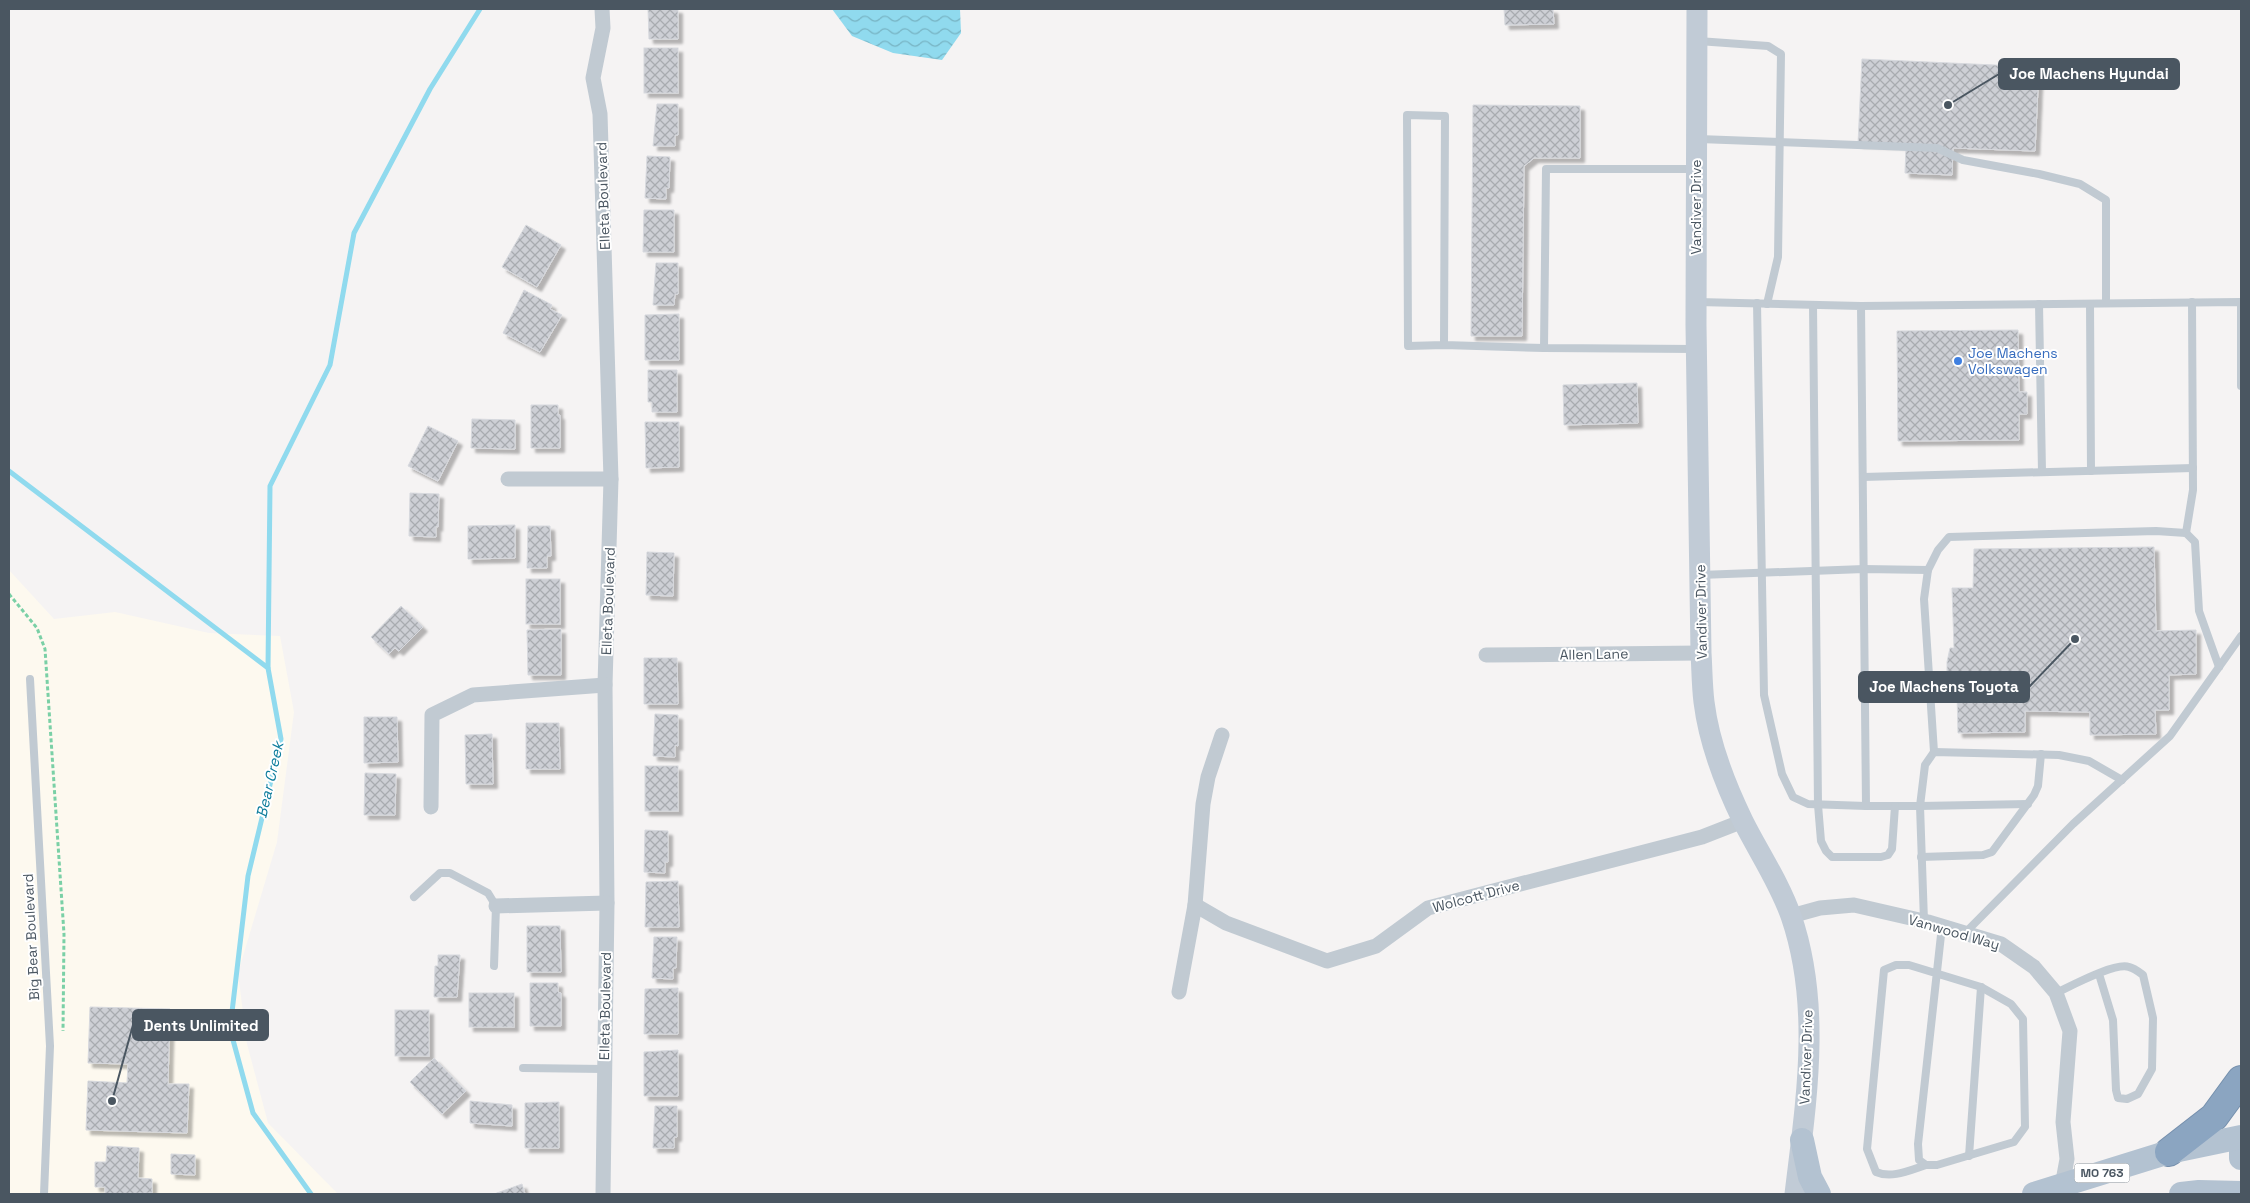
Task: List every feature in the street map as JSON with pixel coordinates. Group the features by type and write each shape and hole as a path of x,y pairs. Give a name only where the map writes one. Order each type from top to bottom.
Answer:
{"highway":[{"path":"2169,1152 2214,1117 2241,1080"}],"main road":[{"name":"Vandiver Drive","path":"1697,9 1696,350 1701,653 1704,703 1710,733 1722,773 1744,821 1771,871 1790,916 1807,986 1810,1021 1802,1140 1795,1194"},
{"name":"MO 763","path":"2034,1194 2169,1152 2241,1137"},
{"path":"1802,1140 1810,1177 1819,1194"},
{"path":"2241,1147 2241,1158"},
{"path":"2181,1194 2199,1192 2241,1193"}],"street":[{"name":"Elleta Boulevard","path":"602,9 603,28 593,78 600,114 611,479 605,685 607,903 603,1194"},
{"path":"508,479 611,479"},
{"name":"Allen Lane","path":"1486,656 1701,653"},
{"path":"432,807 432,715 473,695 605,685"},
{"path":"1179,992 1195,905 1206,786 1222,735"},
{"name":"Wolcott Drive","path":"1195,905 1226,923 1327,961 1376,946 1428,908 1702,837 1744,821"},
{"path":"496,906 607,903"},
{"name":"Vanwood Way","path":"1790,916 1820,908 1854,905 1966,932 2001,944 2034,967 2056,993 2070,1031 2063,1122 2066,1159 2062,1186"}],"lane":[{"path":"1697,41 1768,46 1781,54 1778,257 1767,304"},
{"path":"1444,345 1445,116 1407,115 1408,346 1696,350"},
{"path":"1697,139 1937,148 1963,160 2080,184 2106,200 2106,303"},
{"path":"1544,348 1546,169 1696,169"},
{"path":"1696,302 1861,306 2241,302 2241,386"},
{"path":"2186,533 2193,490 2192,302"},
{"path":"1757,304 1764,695 1782,774 1793,797 1808,804 1818,805 2028,804"},
{"path":"2039,304 2042,472"},
{"path":"2090,304 2092,471"},
{"path":"1813,305 1818,805 1821,840 1826,851 1832,857 1881,857 1888,855 1892,849 1895,806"},
{"path":"1861,306 1866,806"},
{"path":"1863,477 2193,468"},
{"path":"1924,921 1920,806 1925,765 1934,752 1924,599 1928,570 1938,550 1949,537 2156,531 2186,533 2195,542 2199,612 2219,667"},
{"path":"1700,576 1864,569 1928,570"},
{"path":"1966,932 2073,824 2170,736 2241,636"},
{"name":"Big Bear Boulevard","path":"30,679 50,1046 44,1194"},
{"path":"1934,752 2059,755 2089,761 2122,780"},
{"path":"1921,857 1983,855 1992,852 2028,804 2038,786 2041,754"},
{"path":"414,897 440,874 450,874 488,893 496,906 494,966"},
{"path":"1926,1165 1919,1160 1918,1144 1942,926"},
{"path":"1896,965 1909,965 1980,987 2012,1004 2023,1019 2026,1127 2014,1142 1936,1166 1926,1165 1897,1174 1884,1175 1876,1172 1867,1149 1884,970 1896,965"},
{"path":"2056,993 2098,974 2115,967 2128,966 2143,975 2153,1018 2152,1068 2138,1094 2127,1098 2118,1098 2113,1020 2098,974"},
{"path":"1969,1156 1980,987"},
{"path":"523,1068 604,1069"}],"shaded area":[{"path":"9,570 54,619 115,612 209,633 280,636 294,712 277,842 238,973 247,1044 268,1123 338,1194 9,1194"}],"water":[{"path":"832,9 960,9 961,33 942,60 893,53 852,36"}],"building":[{"path":"648,9 678,9 678,39 649,39"},
{"path":"1504,9 1553,9 1554,24 1505,25"},
{"path":"644,48 678,48 678,93 644,93"},
{"path":"1862,59 2039,67 2035,151 1953,148 1952,175 1905,173 1906,145 1858,143"},
{"path":"657,104 678,104 678,135 675,135 675,146 653,146"},
{"path":"1473,105 1580,106 1580,158 1534,158 1524,166 1522,336 1471,336"},
{"path":"647,156 670,157 669,188 666,188 666,199 645,198"},
{"path":"644,210 674,210 674,252 643,252"},
{"path":"526,225 561,245 537,287 502,267"},
{"path":"656,263 678,263 678,294 675,294 674,305 653,305"},
{"path":"524,290 552,305 550,309 562,315 540,352 503,333"},
{"path":"679,314 679,360 645,360 645,315"},
{"name":"Joe Machens Volkswagen","path":"2018,330 2019,392 2027,392 2027,414 2019,414 2019,440 1898,441 1897,331"},
{"path":"648,370 677,370 677,412 652,412 652,402 648,402"},
{"path":"1637,383 1638,423 1564,425 1563,385"},
{"path":"531,405 558,405 558,415 560,415 560,448 531,448"},
{"path":"472,419 515,420 515,449 471,448"},
{"path":"645,422 679,422 679,467 646,468"},
{"path":"428,426 458,441 438,481 408,466"},
{"path":"410,493 439,494 436,537 409,536"},
{"path":"515,525 515,558 468,559 468,526"},
{"path":"528,526 550,526 551,556 547,556 547,568 527,568"},
{"path":"2154,547 2156,631 2196,630 2196,674 2169,675 2169,710 2155,710 2156,734 2090,735 2090,712 2025,711 2025,732 1958,733 1957,695 1951,695 1947,682 1947,662 1950,648 1954,648 1952,588 1973,588 1974,549"},
{"path":"647,552 674,553 673,596 646,595"},
{"path":"526,579 560,579 560,624 526,624"},
{"path":"401,606 423,627 399,651 395,648 389,654 371,637"},
{"path":"561,629 561,675 528,675 527,630"},
{"path":"644,658 677,658 678,704 644,704"},
{"path":"655,714 678,715 678,746 675,745 675,757 653,756"},
{"path":"364,717 397,717 398,762 364,763"},
{"path":"526,723 559,723 560,769 526,769"},
{"path":"492,734 493,784 466,784 465,735"},
{"path":"645,766 678,766 678,811 645,811"},
{"path":"365,773 396,774 395,815 364,815"},
{"path":"645,830 668,831 668,862 665,862 665,873 644,872"},
{"path":"678,881 679,927 645,927 646,882"},
{"path":"527,926 560,926 561,972 527,972"},
{"path":"654,937 677,937 676,968 673,968 673,979 652,978"},
{"path":"438,955 460,955 457,997 434,997 435,966 438,966"},
{"path":"530,983 558,983 558,992 561,993 561,1026 530,1026"},
{"path":"678,988 678,1034 644,1034 645,989"},
{"path":"469,993 514,993 514,1027 469,1027"},
{"path":"90,1007 170,1009 168,1084 189,1084 187,1133 86,1130 88,1081 127,1083 128,1064 88,1063"},
{"path":"395,1010 429,1010 429,1056 395,1056"},
{"path":"678,1050 678,1096 644,1096 644,1052"},
{"path":"434,1058 466,1091 442,1114 410,1082"},
{"path":"470,1101 512,1105 512,1126 470,1123"},
{"path":"559,1102 559,1148 525,1148 525,1103"},
{"path":"655,1106 677,1106 677,1137 674,1137 674,1148 653,1148"},
{"path":"107,1146 139,1148 138,1178 152,1179 152,1193 105,1194 105,1187 95,1187 95,1162 106,1162"},
{"path":"171,1154 195,1155 195,1175 171,1174"},
{"path":"522,1184 525,1194 494,1194"}],"waterway":[{"path":"268,668 270,486 330,365 354,233 430,89 480,9"},
{"name":"Bear Creek","path":"9,471 268,668 281,739 248,876 230,1029 253,1113 311,1194"}],"place":[{"name":"Joe Machens Hyundai","path":"1948,105"},
{"name":"Joe Machens Volkswagen","path":"1958,361"},
{"name":"Joe Machens Toyota","path":"2075,639"},
{"name":"Dents Unlimited","path":"112,1101"}]}
